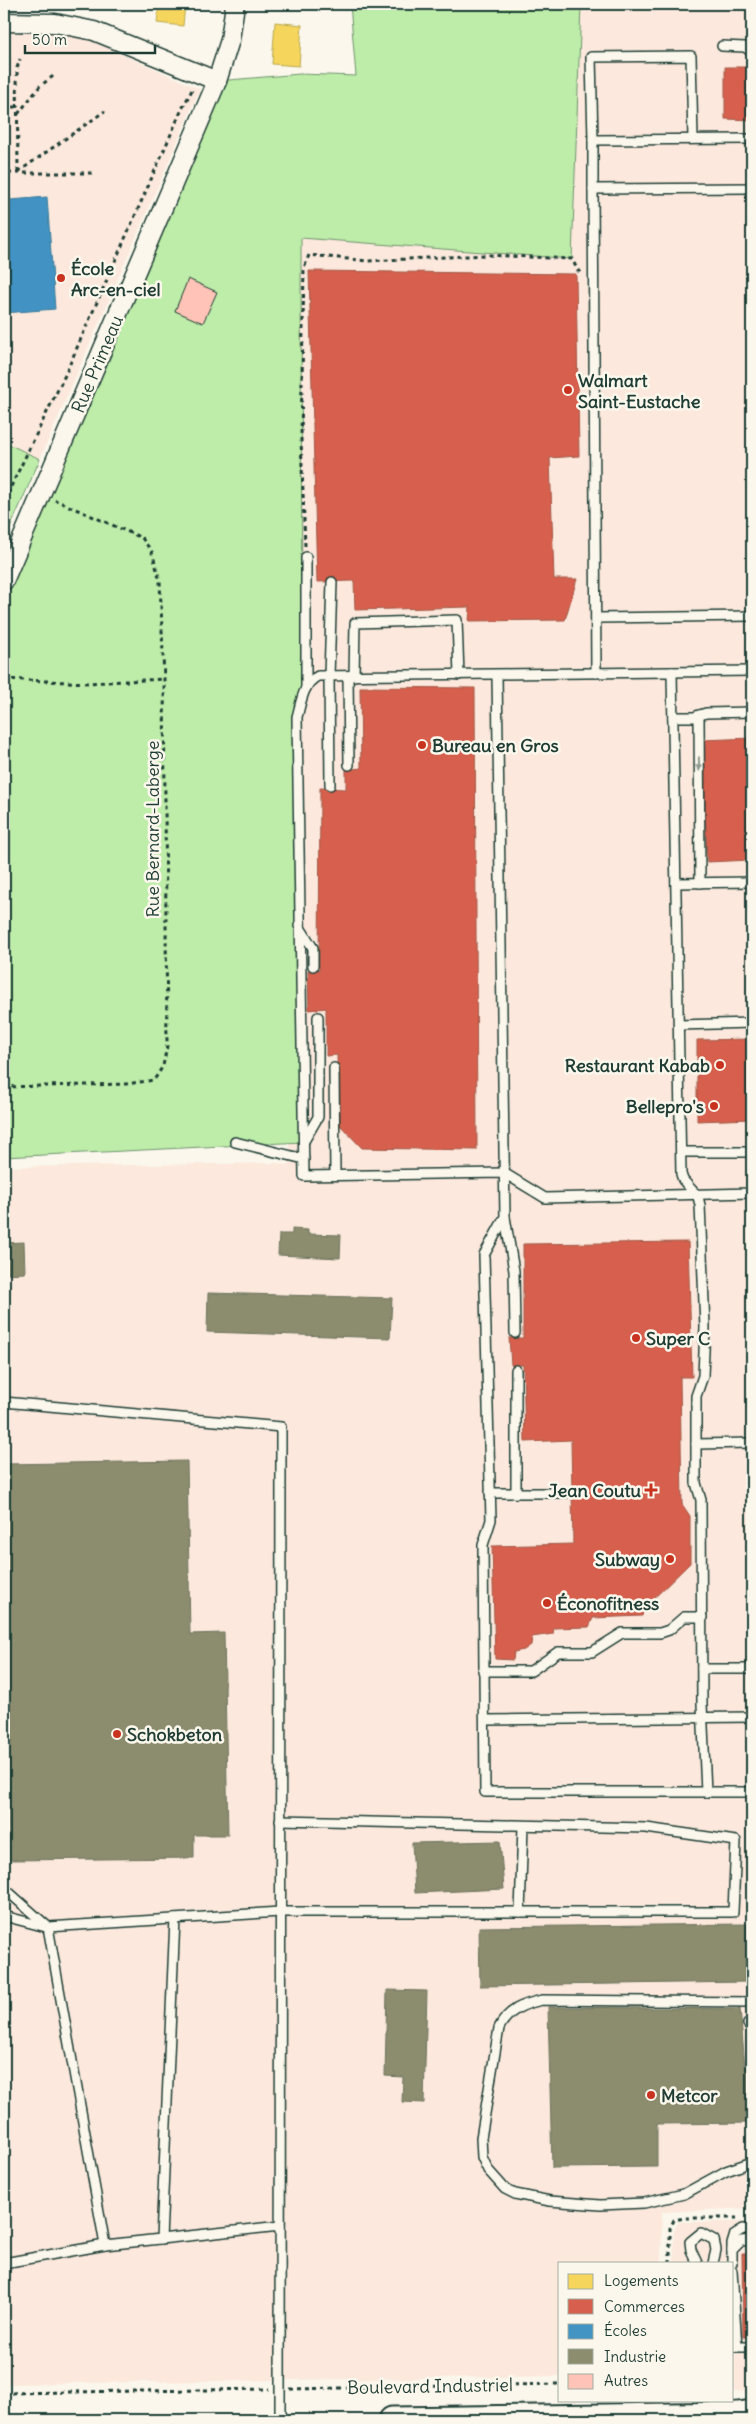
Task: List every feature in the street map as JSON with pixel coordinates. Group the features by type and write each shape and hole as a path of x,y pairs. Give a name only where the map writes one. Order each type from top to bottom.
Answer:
{"street":[{"name":"Rue Primeau","path":"4,581 42,495 209,78 230,40 235,4"},
{"path":"4,22 55,23 94,31 209,78"},
{"name":"Boulevard Industriel","path":"392,2420 748,2415"}],"lane":[{"path":"722,46 745,46 752,52"},
{"path":"596,673 591,57 691,56 693,139"},
{"path":"593,140 752,139"},
{"path":"593,189 752,188"},
{"path":"306,557 304,599 306,688 297,717 304,1176 504,1173 545,1198 752,1193"},
{"path":"330,785 329,676 332,582"},
{"path":"597,618 752,616"},
{"path":"349,766 354,622 457,620 458,675"},
{"path":"306,688 314,678 329,676 752,671"},
{"path":"672,672 681,1152 683,1180 696,1194 700,1205 704,1327 704,1376 696,1396 696,1483 701,1500 702,1669 706,1792"},
{"path":"497,675 505,1218 514,1271 515,1333"},
{"path":"673,717 706,713 752,712"},
{"path":"699,715 700,883"},
{"path":"676,883 752,882"},
{"path":"299,926 313,948 313,966"},
{"path":"303,1142 318,1117 318,1017"},
{"path":"679,1025 752,1023"},
{"path":"334,1068 335,1175"},
{"path":"235,1142 304,1159"},
{"path":"681,1152 752,1152"},
{"path":"505,1218 484,1255 491,1520 482,1544 485,1792 752,1792"},
{"path":"516,1370 516,1492"},
{"path":"4,1402 280,1427 280,2420"},
{"path":"696,1444 752,1443"},
{"path":"490,1492 566,1493"},
{"path":"483,1671 531,1670 558,1652 592,1652 617,1634 660,1633 669,1630 684,1617 702,1617"},
{"path":"702,1669 752,1669"},
{"path":"485,1720 752,1717"},
{"path":"4,1916 48,1927 280,1912 733,1912 736,1841 646,1828 280,1820"},
{"path":"520,1912 523,1826"},
{"path":"4,1888 48,1927 105,2245"},
{"path":"161,2239 174,1919"},
{"path":"752,2002 542,2000 518,2007 503,2021 499,2028 481,2138 482,2157 488,2170 500,2185 515,2194 550,2201 626,2204 665,2199 684,2194 726,2171 752,2162"},
{"path":"4,2263 105,2245 280,2226"},
{"path":"732,2262 734,2234 743,2229 752,2229"},
{"path":"697,2234 706,2234 714,2240 716,2244 713,2262 695,2260 690,2242 697,2234"},
{"path":"732,2252 736,2243 752,2240"},
{"path":"734,2322 735,2347 752,2347"}],"path":[{"path":"18,172 16,68 20,59"},
{"path":"17,114 40,86 56,74"},
{"name":"Rue Primeau","path":"4,501 64,375 188,98"},
{"path":"4,107 18,107"},
{"path":"18,172 105,111"},
{"path":"8,173 94,173"},
{"path":"306,557 301,439 304,268 309,255 368,261 486,255 572,259 578,271"},
{"name":"Rue Bernard-Laberge","path":"4,1087 154,1080 163,1066 167,1046 164,679 160,581 152,552 142,538 42,495"},
{"path":"4,679 88,683 164,679"},
{"name":"Boulevard Industriel","path":"301,2388 558,2384"},
{"path":"4,2393 258,2389"}],"shaded area":[{"path":"350,4 752,4 752,2208 662,2212 661,2262 558,2262 558,2376 4,2384 4,1167 275,1163 289,1165 300,74 356,76"},
{"name":"École Arc-en-ciel","path":"4,26 56,30 83,37 200,89 40,459 4,442"},
{"path":"679,2222 752,2222 752,2391 734,2392 734,2262 674,2262 674,2228"}],"green space":[{"path":"350,4 581,4 572,259 301,238 303,1142 4,1157 4,566 217,81 300,74 356,76"},
{"path":"4,442 40,459 4,542"}],"building: Logements":[{"path":"159,4 185,4 183,26 157,23"},
{"path":"275,22 302,25 299,66 272,64"}],"building: Commerces":[{"path":"725,67 752,67 752,120 725,119"},
{"path":"309,271 576,274 579,456 550,458 554,579 577,579 565,620 469,621 470,607 355,610 354,581 317,582"},
{"path":"360,687 475,688 477,1150 362,1148 338,1123 337,1055 326,1056 326,1008 309,1010 308,970 319,970 320,788 346,789 346,770 361,768"},
{"path":"752,738 752,860 707,862 703,740"},
{"path":"752,1039 752,1119 697,1121 697,1040"},
{"path":"688,1242 692,1377 680,1377 682,1504 690,1516 690,1563 644,1608 642,1616 593,1618 589,1627 554,1628 553,1634 532,1637 531,1645 524,1650 514,1652 513,1660 495,1659 492,1546 573,1544 571,1440 525,1442 523,1365 511,1365 509,1338 523,1338 523,1244"},
{"path":"742,2254 752,2254 752,2337 743,2337"}],"building: Écoles":[{"path":"4,124 10,200 47,197 55,309 4,313"}],"building: Industrie":[{"path":"292,1229 308,1230 308,1234 341,1235 340,1258 278,1255 279,1234 292,1234"},
{"path":"24,1242 25,1273 4,1274 4,1243"},
{"path":"208,1293 392,1298 390,1338 207,1332"},
{"name":"Schokbeton","path":"187,1461 190,1634 224,1633 228,1835 194,1835 194,1858 9,1860 4,1464"},
{"path":"500,1841 504,1889 415,1893 412,1843"},
{"path":"747,1924 748,1982 480,1986 479,1927"},
{"path":"387,1990 427,1991 424,2103 402,2102 403,2077 385,2076"},
{"name":"Metcor","path":"548,2007 740,2009 745,2067 752,2067 752,2123 657,2124 657,2167 552,2168"}],"building: Autres":[{"path":"188,279 217,292 203,323 175,311"}],"place":[{"name":"École Arc-en-ciel","path":"61,278"},
{"name":"Walmart Saint-Eustache","path":"568,390"},
{"name":"Bureau en Gros","path":"422,745"},
{"name":"Restaurant Kabab","path":"720,1065"},
{"name":"Bellepro's","path":"714,1106"},
{"name":"Super C","path":"636,1338"},
{"name":"Jean Coutu","path":"651,1490"},
{"name":"Subway","path":"670,1559"},
{"name":"Éconofitness","path":"547,1603"},
{"name":"Schokbeton","path":"117,1734"},
{"name":"Metcor","path":"651,2095"}]}
